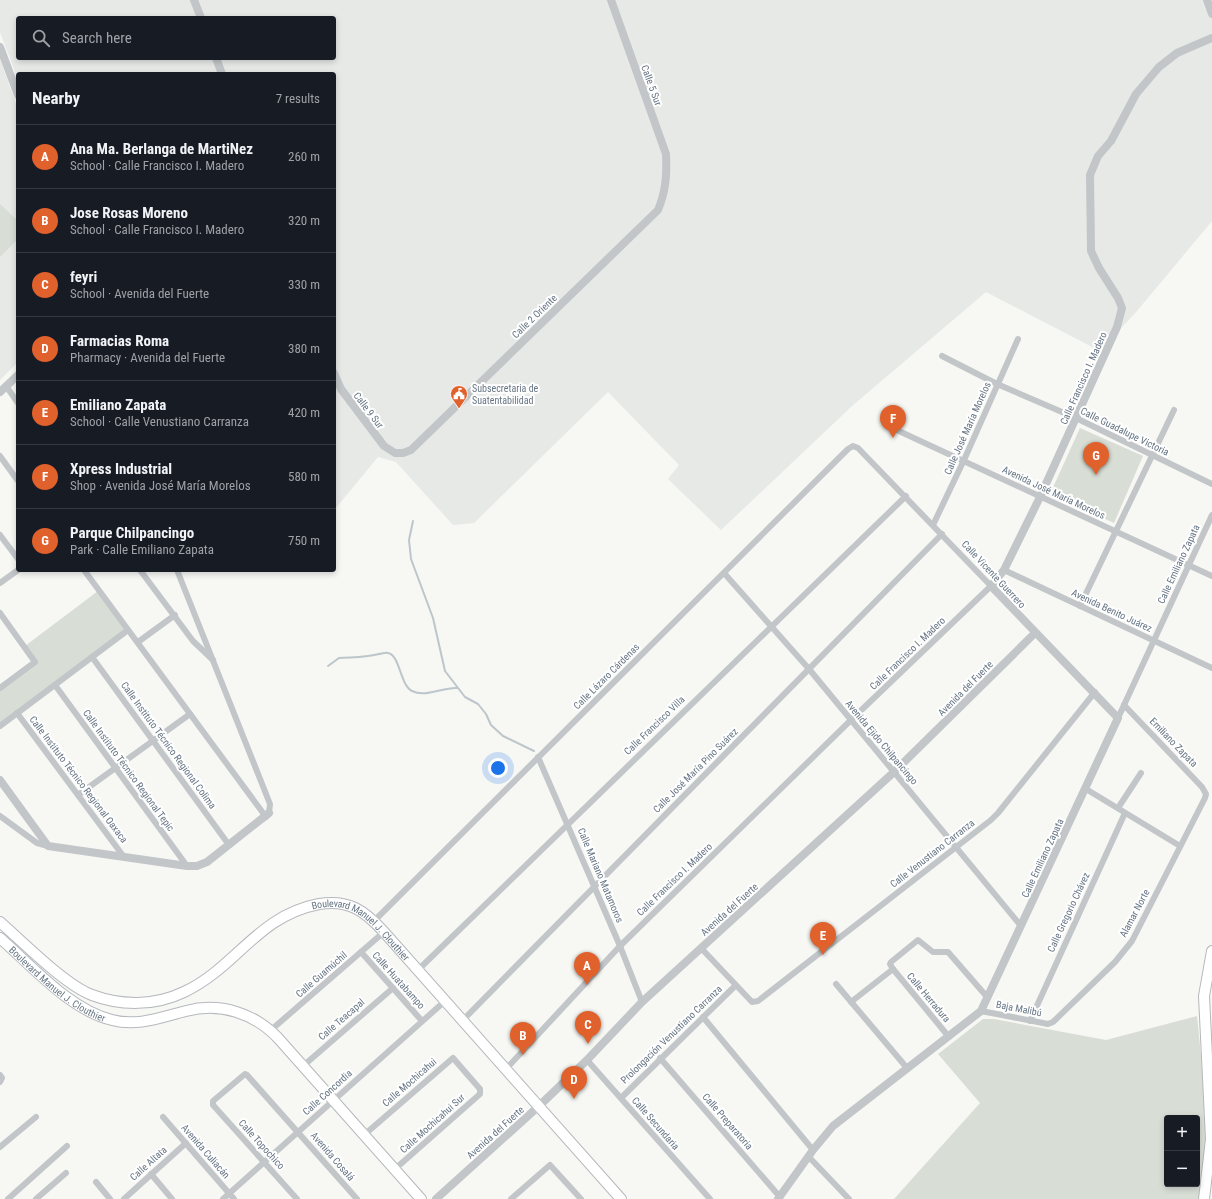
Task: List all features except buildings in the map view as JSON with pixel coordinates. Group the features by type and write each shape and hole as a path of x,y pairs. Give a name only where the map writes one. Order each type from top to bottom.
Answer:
{"main road":[{"name":"Boulevard Manuel J. Clouthier","path":"0,922 75,986 90,994 124,1003 150,1002 184,992 220,970 274,921 303,907 327,903 340,903 357,908 374,921 384,932 621,1199"},
{"name":"Boulevard Manuel J. Clouthier","path":"0,938 72,1001 88,1011 104,1018 113,1021 140,1022 161,1019 196,1008 220,1008 243,1014 271,1030 421,1199"},
{"path":"1204,1199 1211,1139 1204,996 1212,951"}],"street":[{"path":"194,0 200,16"},
{"name":"Calle 5 Sur","path":"611,0 666,154 667,177"},
{"path":"1207,0 1212,14"},
{"name":"Calle Francisco I. Madero","path":"506,1069 620,946 851,720 991,586 1004,570 1040,497 1117,327 1122,308 1118,298 1099,268 1091,251 1089,180 1098,156 1111,141 1136,94 1159,67 1177,53 1212,38"},
{"path":"0,47 16,90"},
{"path":"217,60 221,72"},
{"name":"Calle 2 Oriente","path":"395,453 403,453 411,450 658,210 663,198 667,177"},
{"name":"Calle José María Morelos","path":"933,525 1018,339"},
{"name":"Calle Guadalupe Victoria","path":"942,356 997,384 1076,418 1212,484"},
{"path":"16,377 3,389 16,401"},
{"name":"Calle 9 Sur","path":"336,378 341,389 384,446 395,453"},
{"path":"1080,606 1174,410"},
{"name":"Avenida José María Morelos","path":"888,426 1212,576"},
{"name":"Calle Vicente Guerrero","path":"853,446 858,448 906,496 1035,633 1095,692 1118,718"},
{"name":"Calle Lázaro Cárdenas","path":"374,921 848,449 853,446"},
{"path":"0,456 16,478"},
{"name":"Calle Francisco Villa","path":"418,970 906,496"},
{"name":"Calle Emiliano Zapata","path":"779,1198 810,1153 833,1126 981,1011 1022,926 1212,515"},
{"name":"Calle José María Pino Suárez","path":"463,1020 594,885 942,534"},
{"path":"0,535 16,556"},
{"name":"Avenida Benito Juárez","path":"1004,570 1212,668"},
{"path":"0,583 16,571"},
{"path":"85,572 190,714 268,815"},
{"path":"142,572 198,646 213,660"},
{"path":"0,816 38,843 48,846 187,866 202,865 268,815 270,804 178,572"},
{"name":"Avenida Ejido Chilpancingo","path":"724,573 809,669 1022,926"},
{"path":"0,613 35,662 0,688"},
{"path":"138,642 175,615"},
{"path":"0,726 128,630"},
{"name":"Avenida del Fuerte","path":"436,1199 539,1106 587,1060 642,1002 894,772 1035,633"},
{"name":"Calle Instituto Técnico Regional Colima","path":"92,657 229,845"},
{"name":"Calle Instituto Técnico Regional Tepic","path":"56,685 115,769 187,866"},
{"name":"Calle Venustiano Carranza","path":"735,986 752,1002 755,1002 998,813 1095,692"},
{"name":"Emiliano Zapata","path":"1124,705 1202,787 1206,794"},
{"name":"Calle Instituto Técnico Regional Oaxaca","path":"17,713 124,857"},
{"path":"78,795 190,714"},
{"name":"Calle Mariano Matamoros","path":"538,757 568,823 642,1002"},
{"path":"1118,808 1141,773"},
{"path":"0,780 48,846"},
{"path":"1086,788 1180,846"},
{"name":"Alamar Norte","path":"1053,1022 1110,967 1132,941 1206,794"},
{"name":"Calle Gregorio Chávez","path":"1030,1020 1125,813"},
{"name":"Calle Guamúchil","path":"271,1030 384,932"},
{"name":"Calle Herradura","path":"949,1037 893,969 890,964 891,962 918,940 933,952 948,952 988,998"},
{"path":"700,948 735,986"},
{"name":"Calle Huatabampo","path":"361,952 422,1021"},
{"name":"Calle Herradura","path":"851,1002 893,969"},
{"path":"836,984 907,1068"},
{"name":"Prolongación Venustiano Carranza","path":"621,1098 660,1058 735,986"},
{"name":"Calle Teacapal","path":"303,1066 393,988"},
{"name":"Calle Concordia","path":"223,1199 445,1000"},
{"name":"Baja Malibú","path":"981,1011 1048,1024 1053,1022"},
{"path":"703,1017 848,1199"},
{"name":"Calle Mochicahui","path":"364,1135 453,1058 481,1091"},
{"name":"Calle Preparatoria","path":"660,1058 779,1198"},
{"name":"Calle Secundaria","path":"587,1060 710,1199"},
{"name":"Avenida Cosalá","path":"212,1103 245,1074 247,1075 357,1199"},
{"name":"Calle Mochicahui Sur","path":"395,1170 481,1091"},
{"name":"Calle Topochico","path":"212,1103 297,1199"},
{"path":"0,1147 36,1117"},
{"name":"Avenida Culiacán","path":"163,1117 234,1199"},
{"name":"Calle Altata","path":"124,1199 186,1143"},
{"path":"8,1199 67,1146"},
{"path":"511,1199 550,1164 581,1199"},
{"path":"36,1199 66,1173"},
{"path":"151,1174 172,1199"},
{"path":"96,1182 110,1199"}],"shaded area":[{"path":"0,0 1212,0 1212,221 1137,311 1100,351 986,292 852,406 721,530 668,479 679,465 608,392 474,523 453,525 396,462 378,457 336,508 336,72 16,72 16,75 0,32"},
{"path":"0,59 16,104 16,364 0,380"},
{"path":"0,204 16,219 16,241 0,257"},
{"path":"1080,428 1143,456 1114,523 1050,494"},
{"path":"98,591 127,630 0,725 0,689 36,662 25,646"},
{"path":"1197,1016 1206,1131 1200,1199 894,1199 980,1103 938,1054 983,1019 994,1019 1106,1040"}],"waterway":[{"path":"413,521 409,540 411,559 433,618 445,671 465,697 478,704 486,714 491,725 503,736 534,751"},
{"path":"328,666 339,658 363,657 387,653 392,655 395,659 405,683 412,691 417,693 429,693 457,688"}],"place":[{"name":"Subsecretaria de Suatentabilidad","path":"459,409"},
{"name":"Xpress Industrial","path":"893,438"},
{"name":"Parque Chilpancingo","path":"1096,475"},
{"name":"Emiliano Zapata","path":"823,955"},
{"name":"Ana Ma. Berlanga de MartiNez","path":"587,985"},
{"name":"feyri","path":"588,1044"},
{"name":"Jose Rosas Moreno","path":"523,1055"},
{"name":"Farmacias Roma","path":"574,1099"}]}
